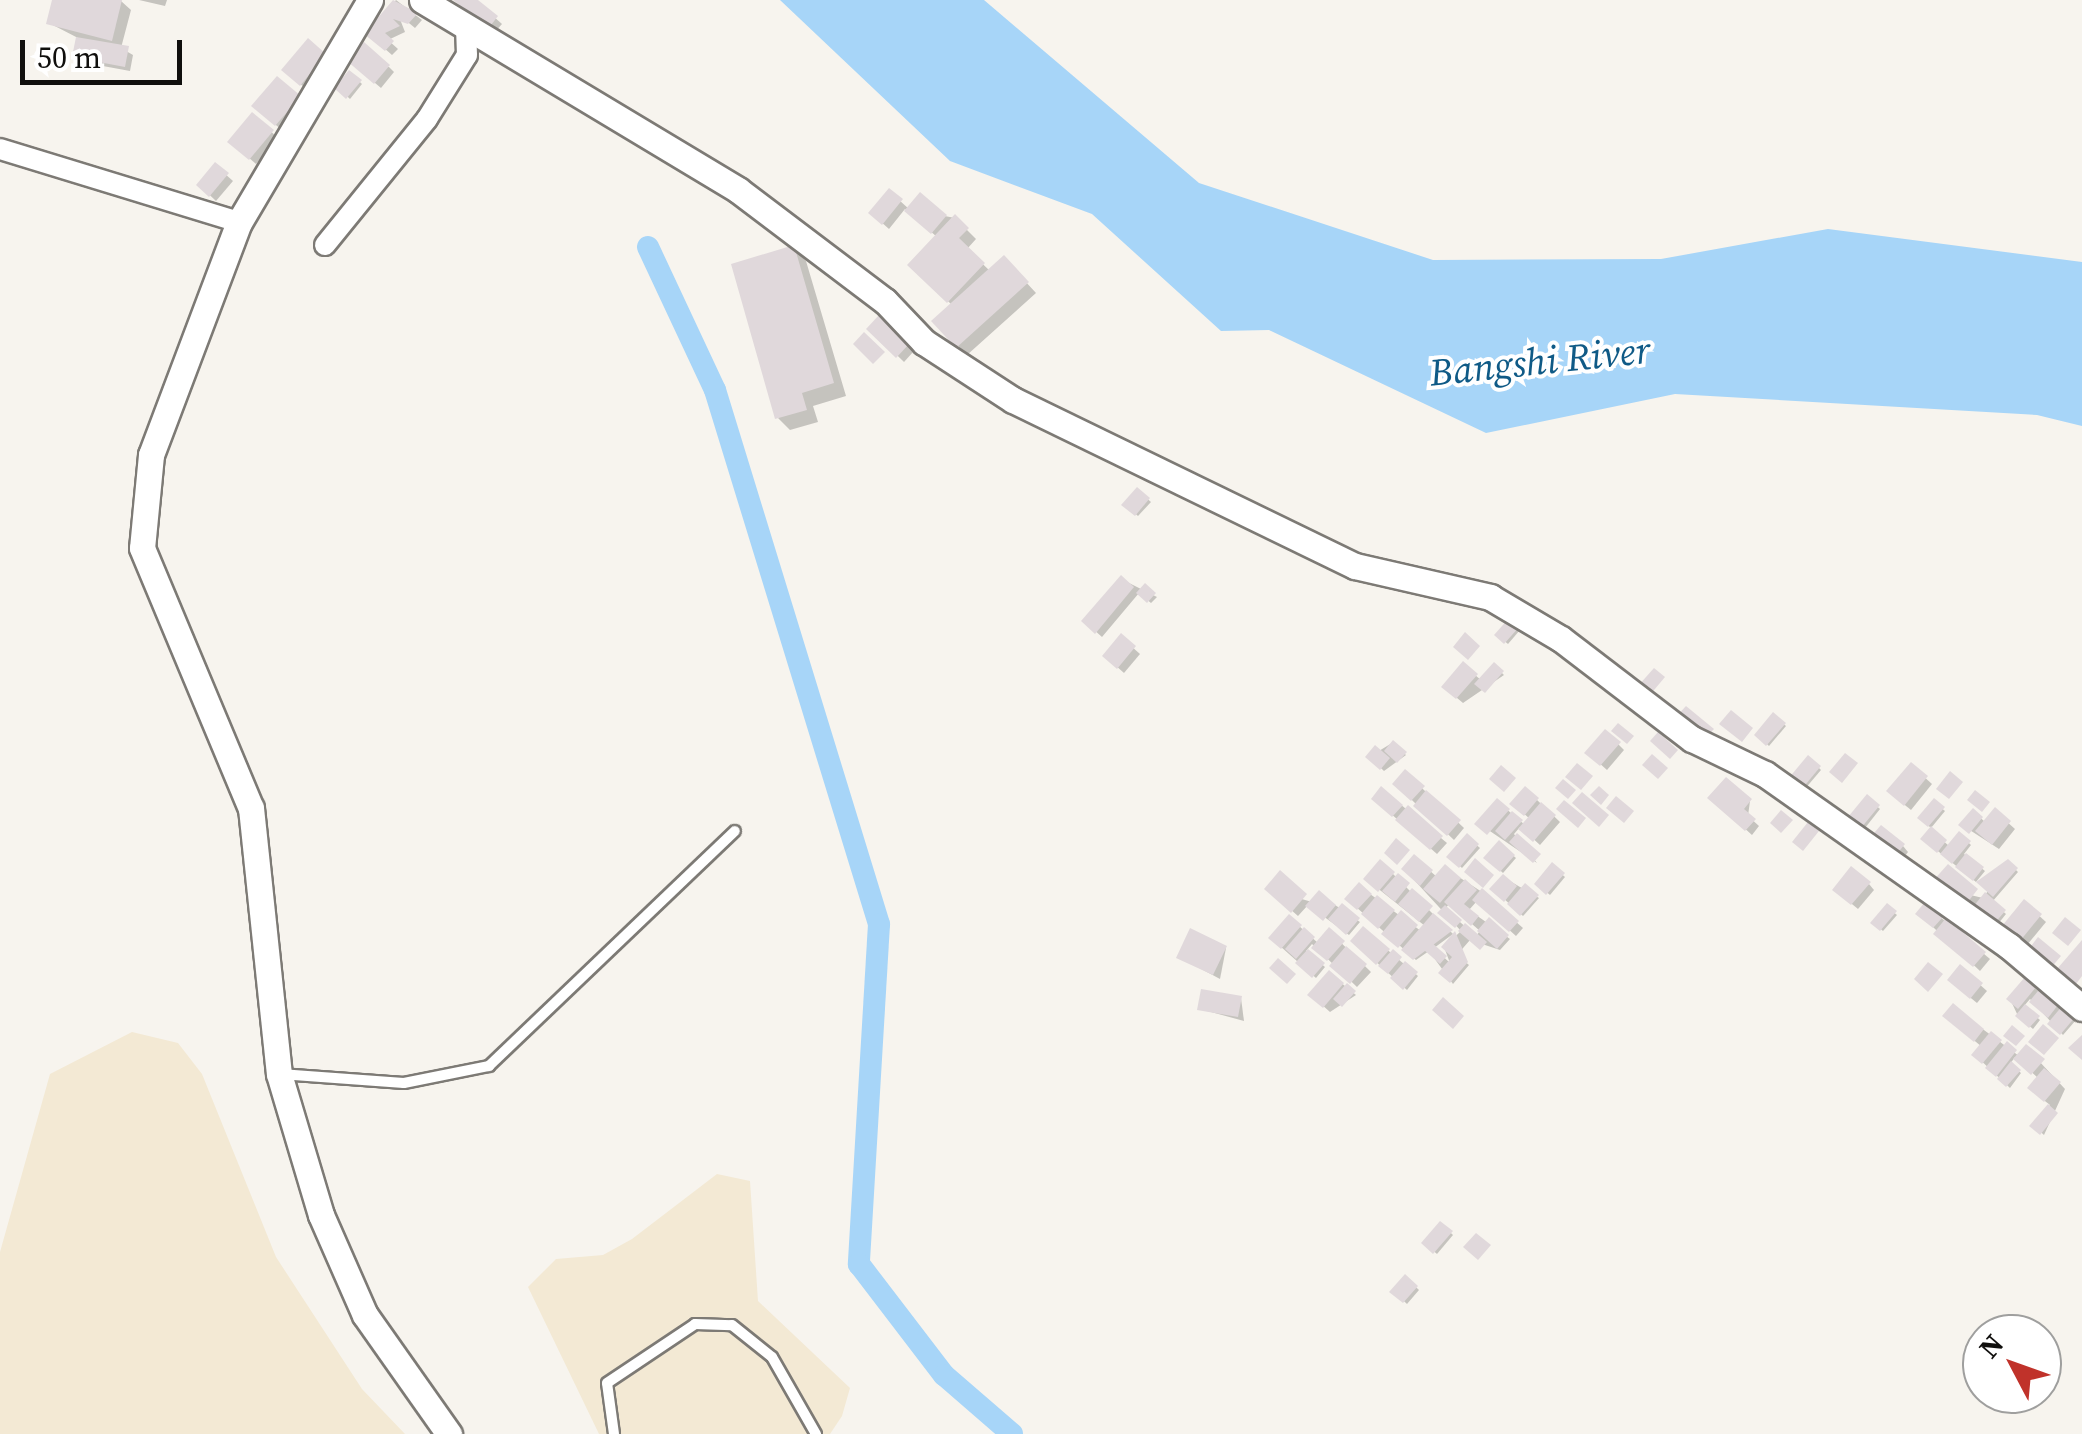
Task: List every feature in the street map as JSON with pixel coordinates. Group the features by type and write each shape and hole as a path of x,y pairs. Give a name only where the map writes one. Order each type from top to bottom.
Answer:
{"street":[{"path":"370,0 239,222 151,455 142,548 251,808 278,1074 321,1215 365,1315 449,1434"},
{"path":"422,0 466,30 738,190 885,301 924,342 1080,438 1355,566 1490,597 1533,622 1692,739 1765,774 2082,1008"},
{"path":"325,245 428,118 467,55 466,30"},
{"path":"0,150 239,222"}],"lane":[{"path":"278,1074 404,1084 489,1066 735,831"},
{"path":"614,1434 607,1383 695,1324 732,1325 772,1357 816,1434"}],"shaded area":[{"path":"132,1032 178,1043 202,1074 276,1257 362,1389 405,1434 0,1434 0,1252 50,1074"},
{"path":"717,1174 750,1181 758,1301 850,1388 842,1416 830,1434 599,1434 528,1287 556,1259 603,1255 632,1239"}],"water":[{"name":"Bangshi River","path":"780,0 984,0 1199,183 1433,260 1661,259 1828,229 2082,262 2082,426 2037,415 1675,394 1486,433 1269,330 1221,331 1092,214 950,161"}],"building":[{"path":"52,0 122,0 112,41 46,24"},
{"path":"393,0 418,13 408,24 393,19 400,26 385,33 394,41 385,51 364,34"},
{"path":"453,0 478,0 498,16 488,29"},
{"path":"76,37 129,46 125,67 72,57"},
{"path":"308,38 326,54 300,86 281,70"},
{"path":"364,42 390,65 374,84 347,61"},
{"path":"349,70 362,80 346,99 334,88"},
{"path":"277,76 301,96 275,126 251,106"},
{"path":"252,112 274,130 249,160 227,142"},
{"path":"215,162 229,173 209,197 196,185"},
{"path":"889,188 903,199 882,225 868,213"},
{"path":"920,192 947,215 931,234 904,211"},
{"path":"955,214 969,228 959,238 985,263 947,303 907,265"},
{"path":"794,245 834,383 802,393 807,410 775,419 731,264"},
{"path":"1004,255 1029,282 956,348 931,321"},
{"path":"880,314 910,343 896,358 866,329"},
{"path":"864,332 885,352 873,364 853,344"},
{"path":"1137,487 1150,498 1135,516 1121,505"},
{"path":"1121,575 1134,587 1095,634 1081,621"},
{"path":"1145,583 1156,593 1147,603 1136,593"},
{"path":"1510,617 1520,626 1504,644 1494,635"},
{"path":"1465,632 1480,646 1468,660 1453,647"},
{"path":"1121,633 1136,646 1117,669 1102,656"},
{"path":"1463,661 1478,674 1456,699 1441,687"},
{"path":"1494,662 1504,671 1485,693 1474,684"},
{"path":"1654,668 1665,677 1649,696 1638,686"},
{"path":"1686,706 1714,729 1702,742 1674,719"},
{"path":"1731,710 1753,728 1742,742 1719,724"},
{"path":"1773,712 1786,723 1766,746 1754,735"},
{"path":"1618,723 1634,736 1627,744 1611,731"},
{"path":"1605,729 1621,742 1600,766 1584,753"},
{"path":"1658,732 1678,750 1670,759 1650,741"},
{"path":"1393,740 1407,752 1397,763 1384,751"},
{"path":"1375,745 1390,758 1380,770 1365,757"},
{"path":"1845,753 1858,763 1842,783 1829,772"},
{"path":"1652,754 1668,768 1658,779 1642,765"},
{"path":"1808,755 1821,766 1801,790 1788,779"},
{"path":"1911,762 1928,776 1904,806 1886,791"},
{"path":"1577,763 1593,776 1581,790 1565,777"},
{"path":"1501,765 1516,778 1504,792 1489,779"},
{"path":"1405,769 1425,786 1411,801 1392,784"},
{"path":"1950,771 1963,782 1949,799 1936,789"},
{"path":"1726,777 1752,799 1744,809 1756,819 1745,831 1707,798"},
{"path":"1563,779 1576,790 1568,799 1555,788"},
{"path":"1381,786 1403,805 1392,817 1371,799"},
{"path":"1525,786 1539,798 1524,816 1509,804"},
{"path":"1599,786 1609,795 1601,805 1590,795"},
{"path":"1426,790 1461,820 1447,836 1413,806"},
{"path":"1975,790 1990,802 1982,812 1967,800"},
{"path":"1582,792 1609,815 1599,827 1572,803"},
{"path":"1867,794 1880,805 1861,828 1848,817"},
{"path":"1616,796 1634,811 1624,823 1606,808"},
{"path":"1497,798 1510,809 1487,835 1474,824"},
{"path":"1934,798 1945,807 1928,827 1917,818"},
{"path":"1564,800 1586,818 1578,828 1556,809"},
{"path":"1541,802 1556,815 1533,842 1518,829"},
{"path":"1408,805 1443,836 1430,850 1395,820"},
{"path":"1995,807 2011,821 1992,845 1975,831"},
{"path":"1973,808 1983,817 1969,834 1958,825"},
{"path":"1781,810 1793,820 1781,833 1770,823"},
{"path":"1512,811 1523,820 1505,840 1495,831"},
{"path":"1808,822 1819,831 1803,851 1792,842"},
{"path":"1881,825 1905,844 1892,860 1868,840"},
{"path":"1931,826 1947,840 1937,853 1920,839"},
{"path":"1959,831 1971,841 1952,864 1940,854"},
{"path":"1467,833 1479,844 1459,868 1446,857"},
{"path":"1517,833 1541,854 1533,863 1509,842"},
{"path":"1396,838 1410,850 1397,865 1384,853"},
{"path":"1499,840 1515,855 1500,872 1483,858"},
{"path":"1966,853 1984,867 1973,881 1955,867"},
{"path":"1414,854 1433,870 1420,886 1401,869"},
{"path":"1475,858 1494,875 1483,888 1464,872"},
{"path":"1380,859 1395,872 1378,892 1363,879"},
{"path":"2008,859 2018,868 1993,897 1976,882"},
{"path":"1552,862 1565,873 1546,895 1534,884"},
{"path":"1445,864 1461,878 1440,903 1423,889"},
{"path":"1948,864 1978,889 1963,908 1932,882"},
{"path":"1851,866 1871,882 1851,905 1832,890"},
{"path":"1280,870 1307,894 1291,913 1264,889"},
{"path":"1398,873 1410,883 1395,902 1382,891"},
{"path":"1503,874 1517,886 1504,902 1489,889"},
{"path":"1465,879 1477,890 1464,904 1479,916 1471,926 1444,902"},
{"path":"1359,882 1372,894 1357,910 1344,899"},
{"path":"1525,883 1539,895 1520,916 1507,904"},
{"path":"1412,888 1433,906 1419,922 1398,904"},
{"path":"1482,888 1519,921 1509,932 1472,900"},
{"path":"1319,890 1336,905 1323,921 1305,906"},
{"path":"1985,892 2006,910 1994,924 1973,907"},
{"path":"1377,895 1395,910 1378,929 1361,914"},
{"path":"2024,899 2042,914 2020,941 2002,926"},
{"path":"1925,902 1943,917 1933,928 1915,914"},
{"path":"1342,903 1360,918 1346,935 1328,919"},
{"path":"1887,903 1897,911 1880,931 1870,923"},
{"path":"1445,905 1462,920 1455,928 1437,913"},
{"path":"1401,910 1418,925 1398,948 1381,934"},
{"path":"1433,913 1453,930 1413,960 1401,950"},
{"path":"1289,914 1302,925 1281,949 1268,938"},
{"path":"1489,917 1509,935 1497,949 1477,931"},
{"path":"2065,917 2081,930 2068,946 2052,933"},
{"path":"1946,918 1986,952 1973,967 1933,934"},
{"path":"1465,923 1487,942 1480,950 1458,931"},
{"path":"1363,926 1390,949 1376,965 1350,941"},
{"path":"1304,927 1315,937 1296,959 1285,949"},
{"path":"1329,927 1345,941 1327,961 1311,948"},
{"path":"1190,928 1227,946 1213,975 1176,958"},
{"path":"1455,931 1468,962 1450,983 1438,973 1452,957 1441,947"},
{"path":"2038,937 2061,956 2050,969 2028,950"},
{"path":"2082,940 2082,976 2076,984 2057,969"},
{"path":"1431,942 1447,956 1440,964 1424,950"},
{"path":"1346,946 1367,964 1350,984 1329,966"},
{"path":"1308,949 1325,963 1312,978 1295,963"},
{"path":"1393,949 1402,957 1388,974 1378,966"},
{"path":"1278,958 1296,974 1287,984 1269,968"},
{"path":"1405,961 1418,972 1403,990 1390,978"},
{"path":"1928,962 1943,974 1928,992 1914,979"},
{"path":"1960,964 1983,983 1970,999 1947,980"},
{"path":"1329,970 1344,983 1323,1008 1307,995"},
{"path":"2025,977 2036,987 2018,1009 2006,999"},
{"path":"1347,983 1356,991 1342,1007 1333,999"},
{"path":"2042,986 2061,1001 2048,1018 2029,1002"},
{"path":"1201,989 1242,996 1238,1017 1197,1010"},
{"path":"1443,997 1464,1016 1453,1029 1432,1010"},
{"path":"1953,1003 1984,1029 1974,1042 1942,1016"},
{"path":"2025,1004 2040,1016 2029,1028 2015,1016"},
{"path":"2063,1005 2076,1016 2060,1035 2047,1024"},
{"path":"2043,1024 2059,1038 2044,1055 2028,1042"},
{"path":"2012,1025 2025,1036 2016,1046 2003,1036"},
{"path":"1991,1031 2002,1040 1982,1064 1971,1055"},
{"path":"2082,1035 2082,1060 2068,1048"},
{"path":"2007,1041 2017,1050 1996,1077 1985,1068"},
{"path":"2026,1044 2045,1059 2031,1075 2013,1059"},
{"path":"2011,1061 2021,1070 2006,1087 1997,1079"},
{"path":"2044,1068 2061,1082 2044,1102 2027,1088"},
{"path":"2048,1104 2058,1113 2040,1135 2029,1126"},
{"path":"1440,1221 1453,1231 1433,1254 1421,1243"},
{"path":"1476,1233 1491,1245 1478,1260 1463,1247"},
{"path":"1405,1274 1418,1286 1403,1303 1389,1292"}],"waterway":[{"path":"648,247 715,390 879,924 859,1264 944,1375 1012,1434"}]}
